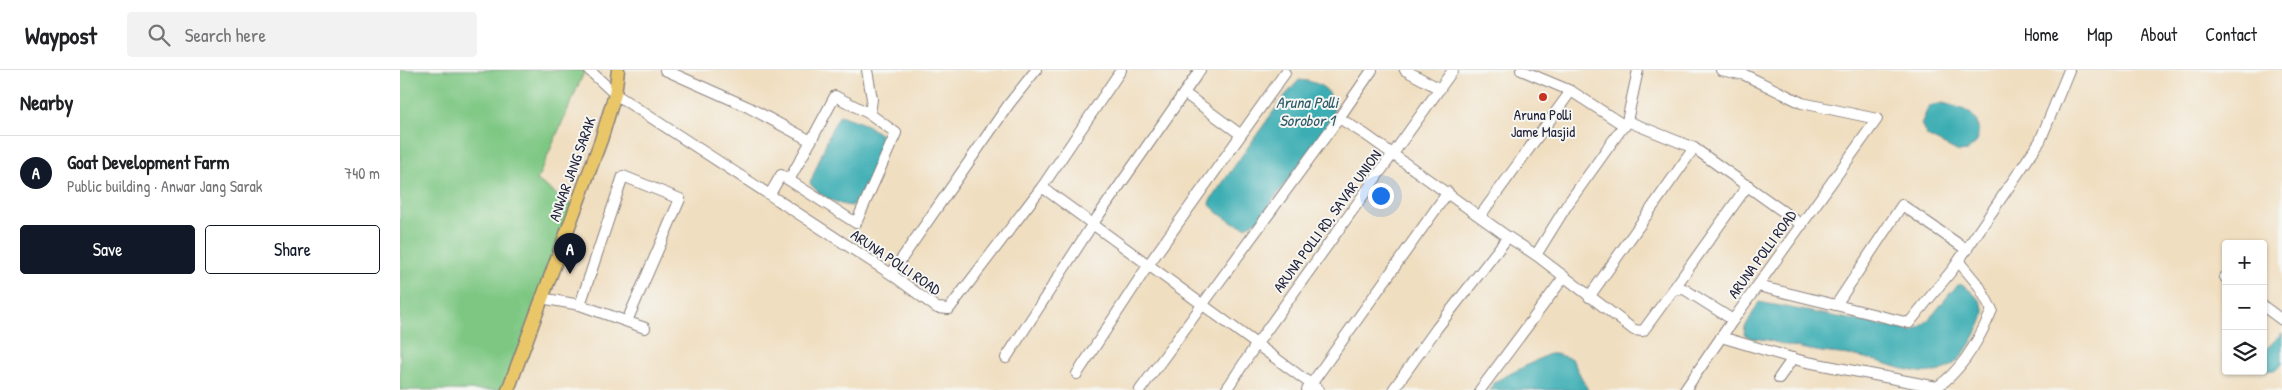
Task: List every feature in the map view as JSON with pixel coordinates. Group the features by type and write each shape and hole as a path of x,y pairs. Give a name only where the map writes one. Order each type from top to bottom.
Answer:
{"main road":[{"name":"ANWAR JANG SARAK","path":"508,390 601,140 615,94 618,70"}],"street":[{"name":"ARUNA POLLI ROAD","path":"589,70 615,94 891,274 937,308 949,309 1042,187"},
{"path":"665,70 748,107 811,141"},
{"path":"866,70 872,99 870,114"},
{"path":"891,274 1009,104 1036,70"},
{"path":"1120,70 1042,187 1202,303 1312,388 1448,192"},
{"path":"1006,358 1092,225 1200,70"},
{"path":"1140,390 1372,70"},
{"path":"1405,70 1440,89"},
{"name":"ARUNA POLLI RD, SAVAR UNION","path":"1226,390 1256,345 1453,70"},
{"path":"1521,70 1570,91 1626,123 1694,148 1802,225"},
{"path":"1536,255 1567,205 1626,123 1638,70"},
{"name":"ARUNA POLLI ROAD","path":"1673,290 1684,289 1733,320 1878,119 1802,103 1745,75 1721,70"},
{"path":"1758,286 1909,323 1959,262 2040,141 2069,70"},
{"path":"1077,374 1149,264 1284,73"},
{"path":"1480,216 1570,91"},
{"path":"1184,93 1240,134"},
{"path":"770,194 782,175 789,180 856,223 896,133 870,114 835,96 789,180"},
{"path":"1339,118 1536,255 1634,330 1643,331 1748,185"},
{"path":"1589,297 1694,148"},
{"path":"580,305 623,176 680,198 627,320"},
{"path":"1836,305 1902,205 1967,250"},
{"path":"1393,390 1437,328 1508,236"},
{"path":"1721,337 1794,358 1937,387 1952,378 1983,331 1992,310 1979,286 1959,262"},
{"path":"1480,390 1564,277"},
{"path":"541,298 580,305 627,320 645,328"},
{"path":"2267,309 2282,320"},
{"path":"1685,390 1733,320"},
{"path":"1779,378 1794,358"}],"green space":[{"path":"400,70 585,70 537,180 575,208 508,390 400,390"}],"water":[{"name":"Aruna Polli Sorobor 1","path":"1299,80 1315,83 1327,90 1333,102 1333,119 1258,220 1246,227 1222,216 1210,205 1211,199 1283,98"},
{"path":"1943,103 1971,114 1978,125 1977,142 1967,151 1959,152 1927,136 1921,124 1929,106"},
{"path":"840,115 867,125 881,135 876,163 863,190 852,206 829,199 818,192 810,183 832,128"},
{"path":"1959,284 1978,298 1983,307 1983,316 1973,338 1959,359 1939,371 1916,371 1855,356 1815,351 1750,338 1744,334 1745,327 1759,302 1912,331 1919,328 1931,317"},
{"path":"2282,333 2282,364 2274,370 2267,371 2267,348"},
{"path":"1549,354 1572,359 1588,390 1489,390 1496,381"}],"place":[{"name":"Aruna Polli Jame Masjid","path":"1543,97"},
{"name":"Goat Development Farm","path":"570,274"}]}
